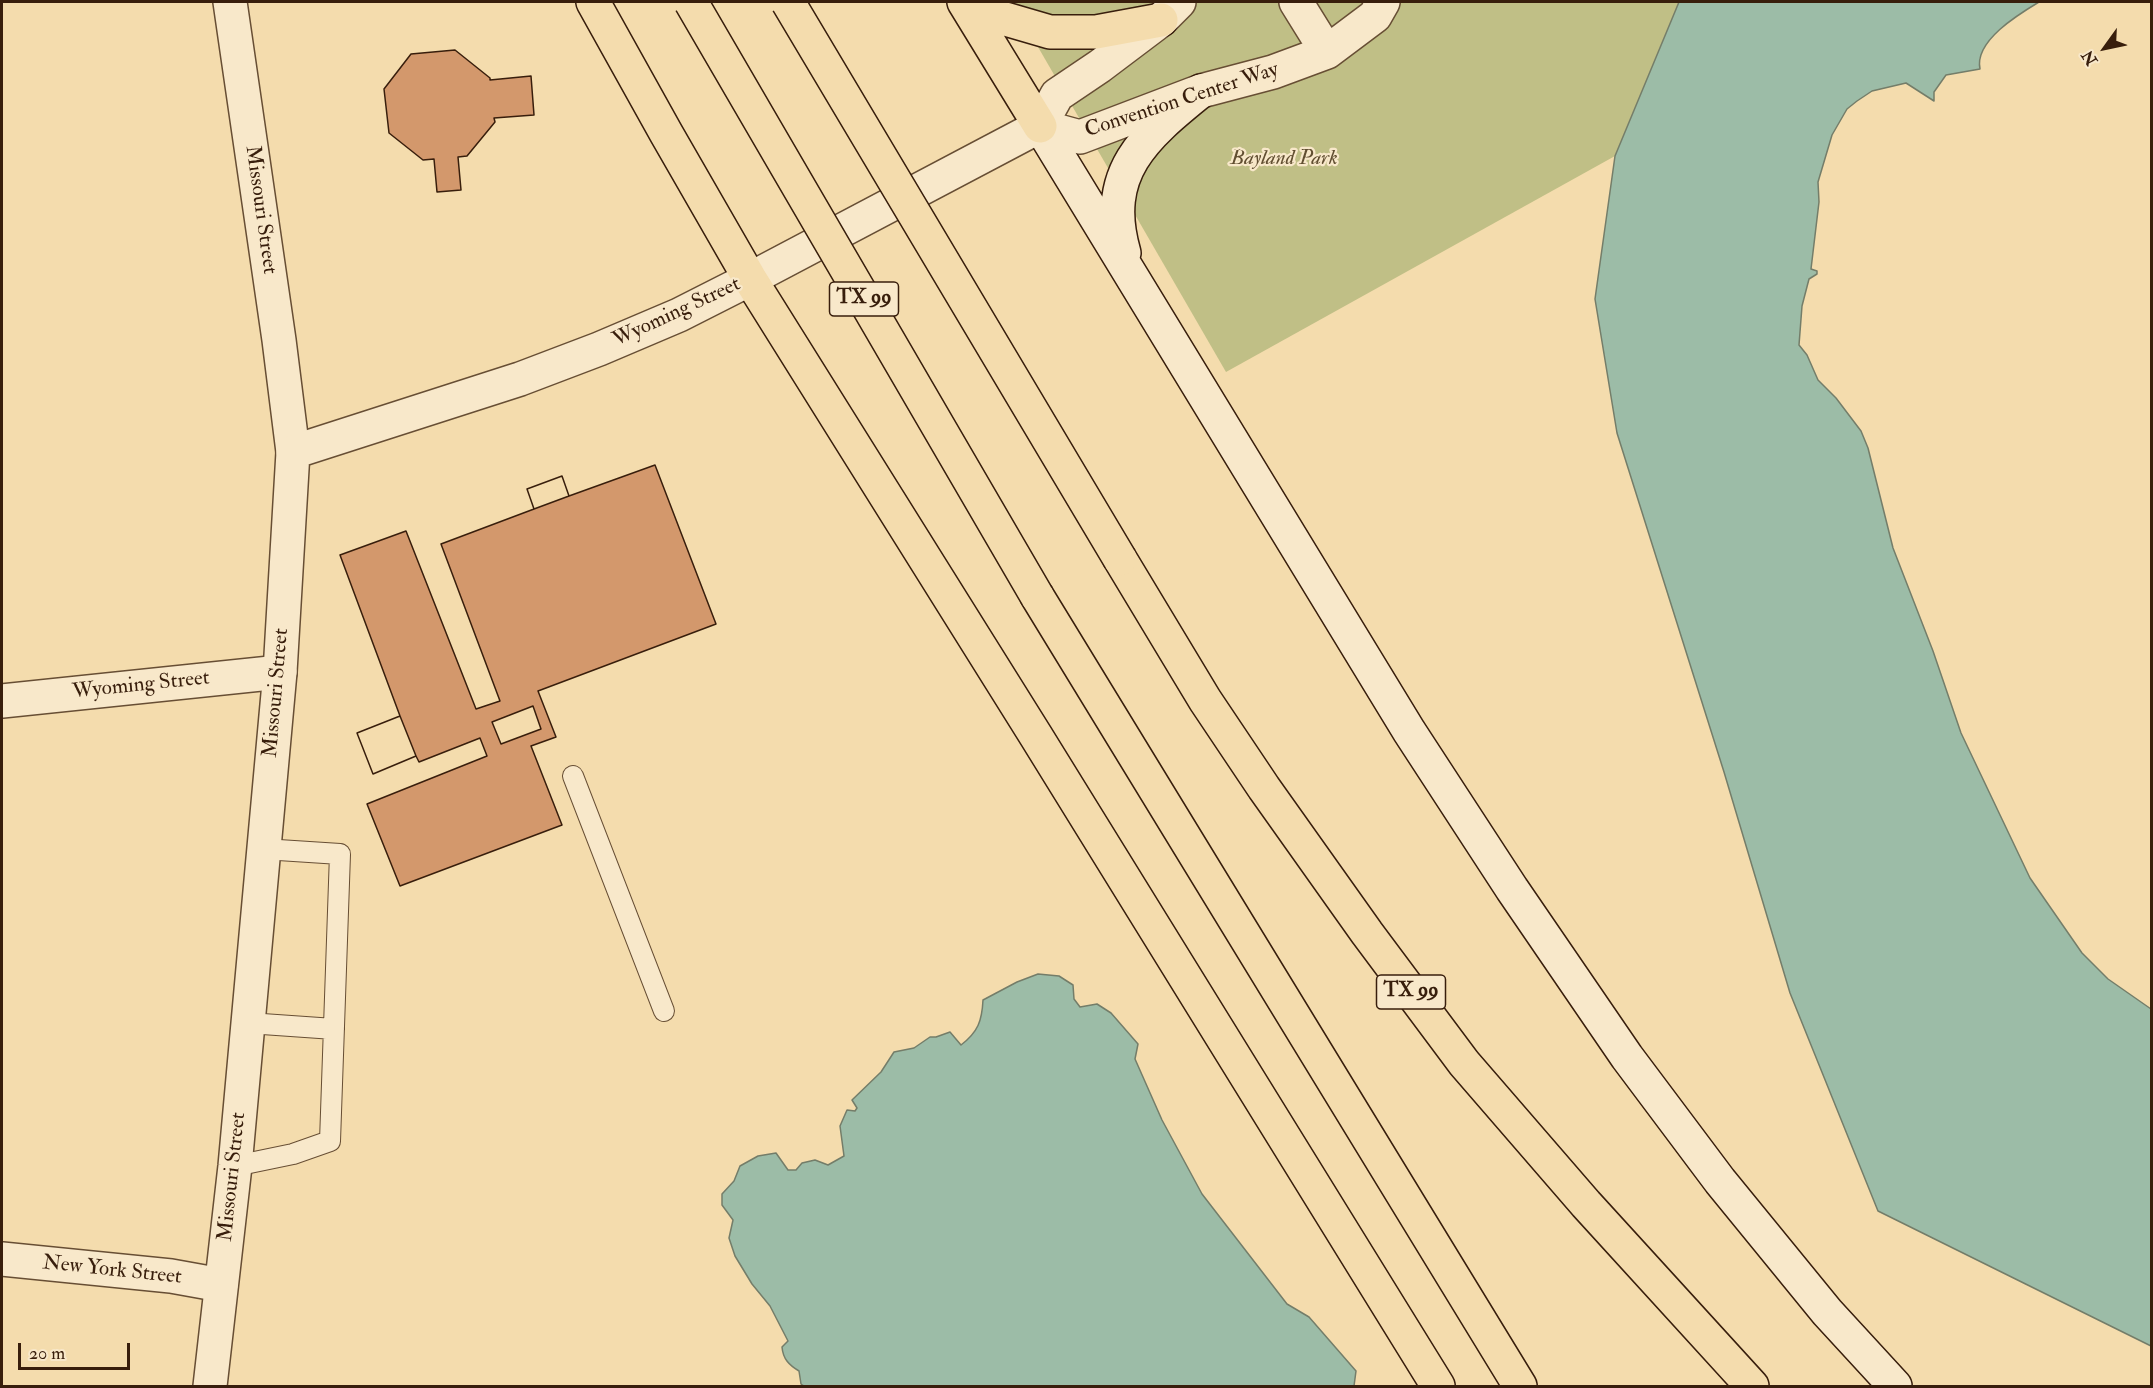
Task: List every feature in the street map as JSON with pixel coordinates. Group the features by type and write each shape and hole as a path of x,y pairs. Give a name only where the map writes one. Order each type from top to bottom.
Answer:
{"highway":[{"path":"593,2 750,279 1438,1386"},
{"name":"TX 99","path":"691,2 1036,596 1520,1386"},
{"name":"TX 99","path":"788,2 1205,700 1264,788 1367,933 1464,1063 1586,1204 1752,1386"},
{"path":"964,2 1040,126"},
{"path":"978,2 1002,18 1050,32 1096,32 1170,11"}],"street":[{"name":"Missouri Street","path":"210,1386 235,1166 280,672 293,452 230,2"},
{"path":"1296,2 1328,52"},
{"name":"Convention Center Way","path":"1040,126 1080,137 1201,91 1273,72 1328,52 1375,16 1383,2"},
{"path":"1170,11 1100,66 1057,94 1040,126 1409,731 1512,889 1627,1057 1720,1181 1827,1312 1895,1386"},
{"path":"1129,272 1117,230 1117,203 1126,170 1142,145 1165,120 1201,91"},
{"name":"Wyoming Street","path":"293,452 520,379 669,319 750,279 1040,126"},
{"name":"Wyoming Street","path":"2,701 280,672"},
{"name":"New York Street","path":"2,1259 171,1276 221,1285"}],"lane":[{"path":"573,776 664,1011"},
{"path":"235,1166 293,1154 330,1141 340,854 263,849"},
{"path":"248,1023 334,1029"}],"green space":[{"name":"Bayland Park","path":"1012,2 1679,2 1615,156 1226,372"}],"shaded area":[{"path":"1679,2 2039,2 2010,21 1991,39 1984,48 1980,59 1980,69 1946,75 1934,92 1934,101 1906,83 1872,91 1847,109 1832,135 1818,182 1819,202 1811,269 1817,271 1817,274 1809,279 1802,306 1799,345 1807,355 1818,380 1836,398 1861,431 1868,448 1893,548 1933,651 1961,733 2030,878 2082,953 2108,979 2151,1009 2151,1346 1878,1211 1790,993 1724,772 1617,433 1595,299 1615,156"},
{"path":"1038,974 1059,976 1073,985 1074,999 1080,1007 1097,1004 1111,1013 1138,1044 1135,1059 1162,1120 1202,1194 1287,1304 1309,1317 1356,1371 1354,1386 804,1386 801,1384 799,1371 785,1358 782,1347 788,1341 770,1306 752,1284 735,1256 729,1238 733,1220 722,1205 722,1194 734,1181 740,1166 758,1156 776,1153 788,1170 796,1170 802,1163 815,1160 828,1165 844,1156 840,1126 847,1110 855,1111 857,1108 852,1100 881,1072 894,1052 914,1048 930,1037 950,1032 961,1045 978,1026 983,1000"}],"building":[{"path":"455,50 490,80 531,76 534,115 494,118 495,122 467,156 458,157 461,190 437,192 434,159 423,160 389,133 384,89 411,54"},
{"path":"655,465 716,624 538,691 556,737 531,746 562,825 400,886 367,804 487,756 480,738 419,762 416,756 373,774 357,733 400,716 340,555 406,531 476,709 500,701 441,544 534,509 527,489 562,476 569,496","holes":["533,706 541,729 501,744 492,722"]},
{"path":"562,476 569,496 534,509 527,489"},
{"path":"400,716 416,756 373,774 357,733"}]}
